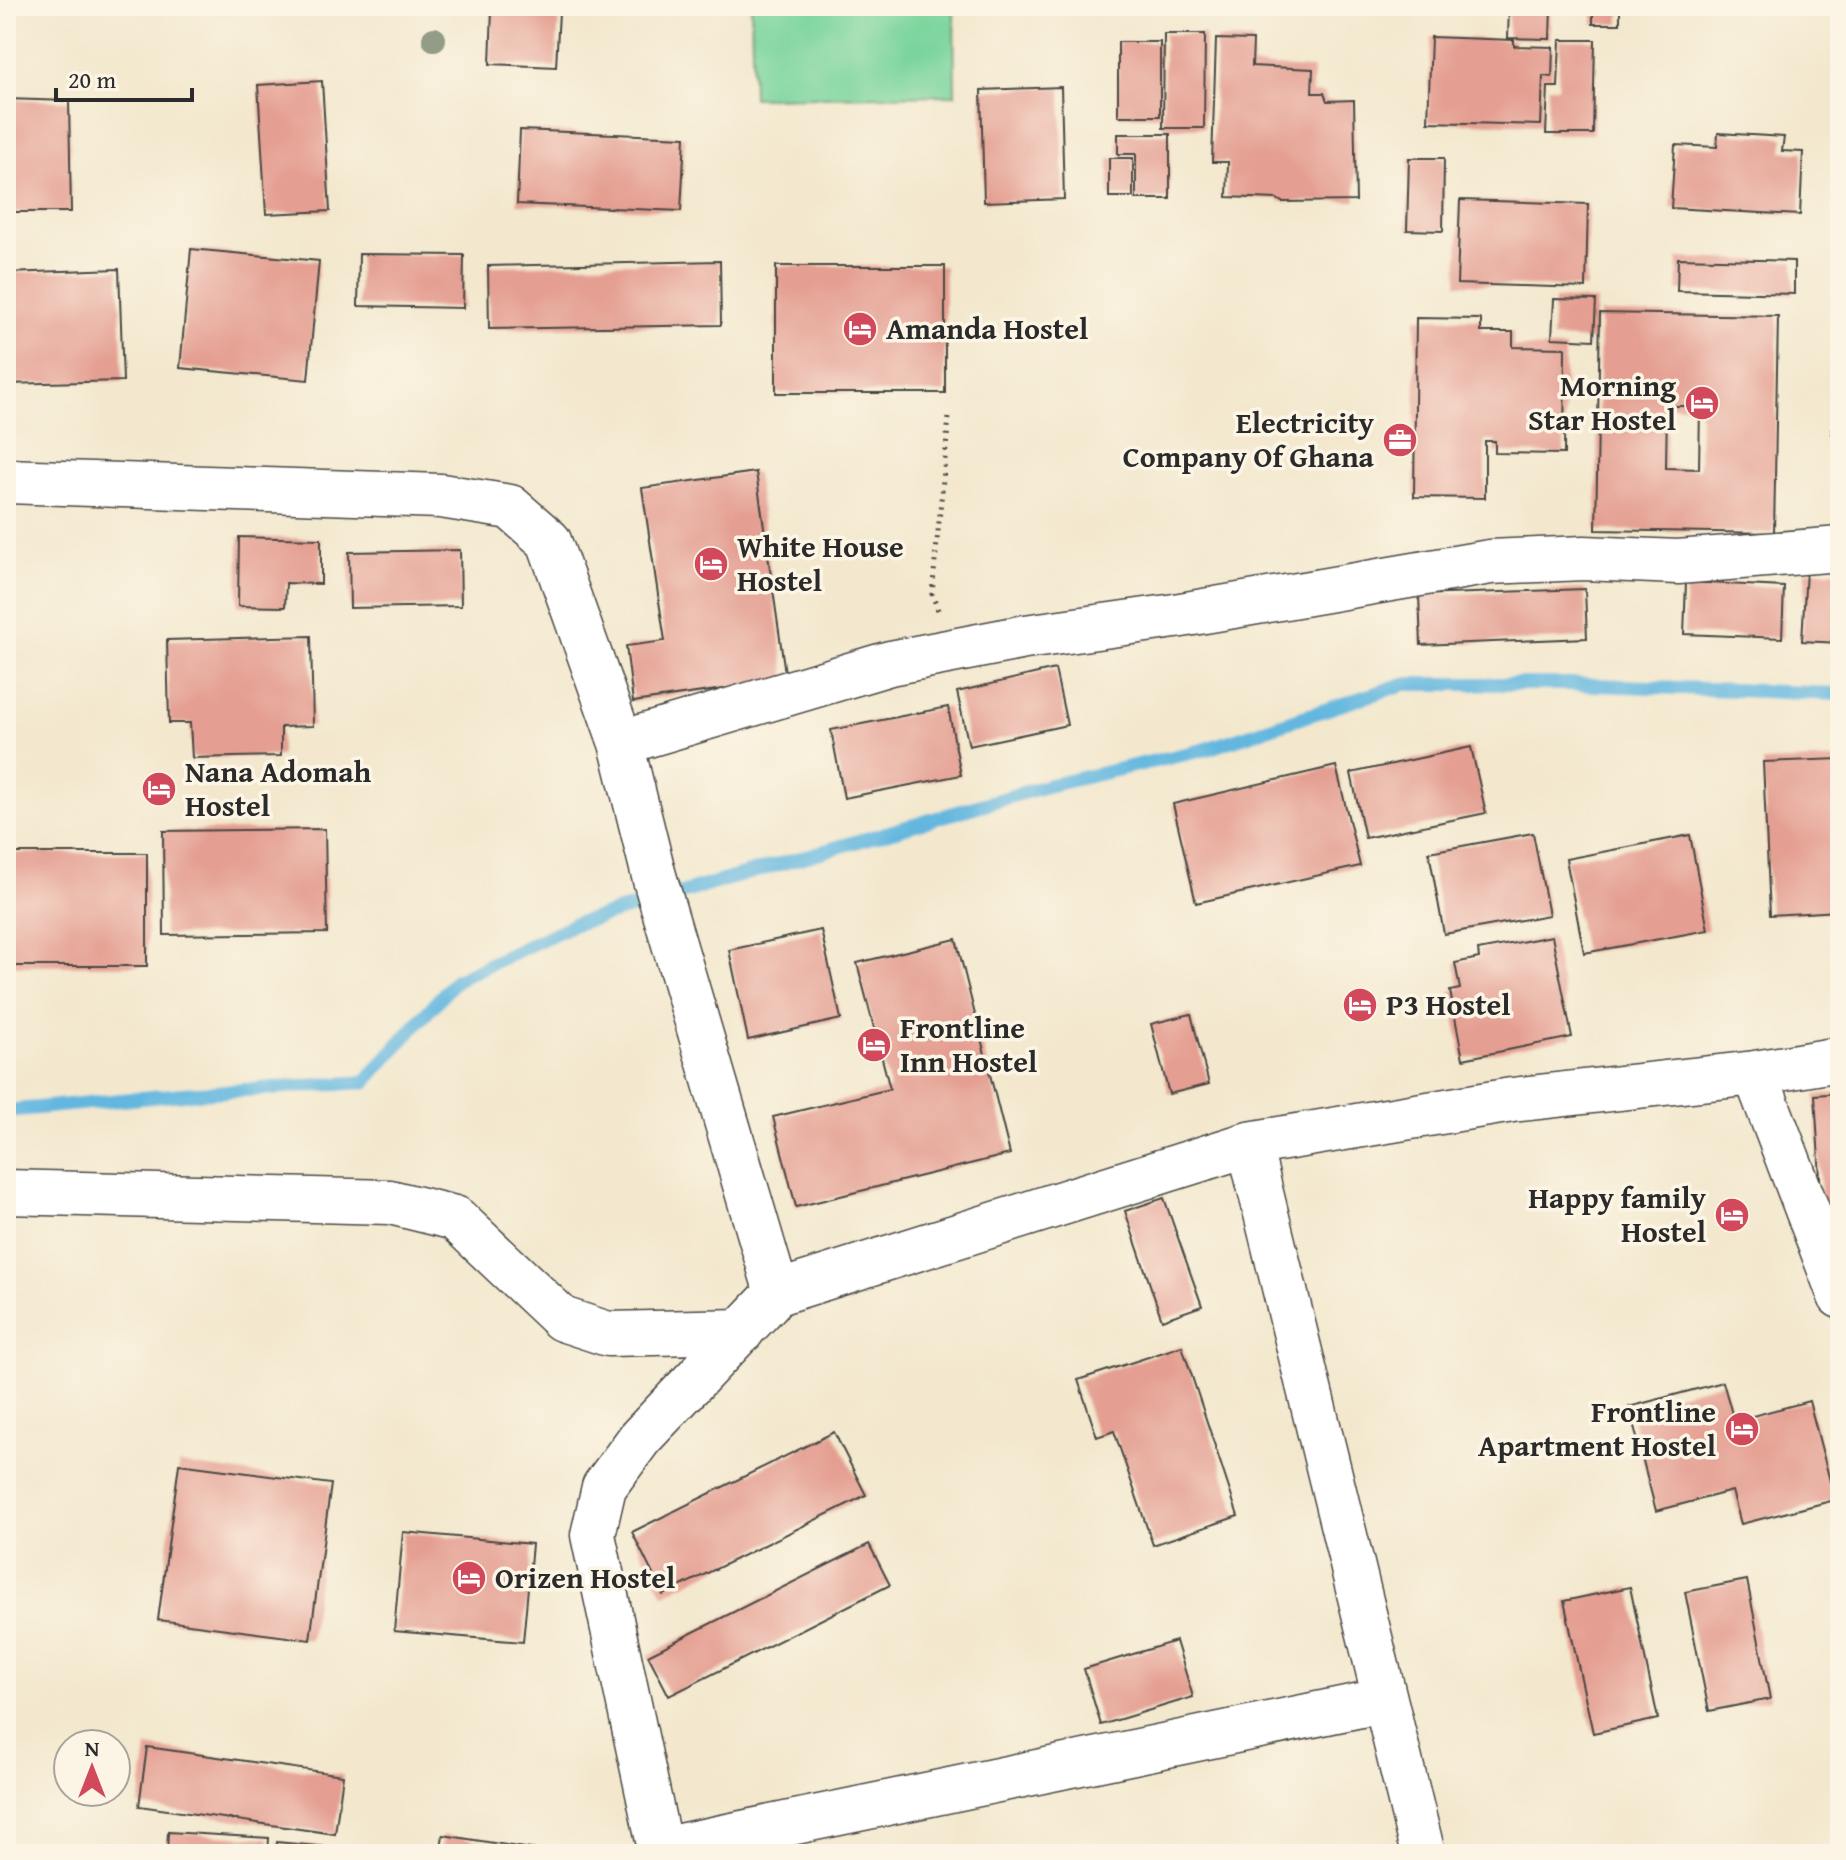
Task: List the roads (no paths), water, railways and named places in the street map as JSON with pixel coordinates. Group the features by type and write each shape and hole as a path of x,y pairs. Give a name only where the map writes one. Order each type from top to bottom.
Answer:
{"street":[{"path":"6,481 441,496 510,507 549,541 621,743 669,929 777,1293"},
{"path":"621,743 890,663 1025,637 1175,616 1490,562 1584,558 1678,562 1840,549"},
{"path":"1385,1700 661,1852 593,1535 604,1487 640,1438 777,1293 1249,1144 1512,1100 1755,1073 1840,1059"},
{"path":"1755,1073 1840,1296"},
{"path":"1249,1144 1423,1854"},
{"path":"6,1192 390,1202 455,1218 562,1319 608,1334 742,1331"}],"waterway":[{"path":"6,1111 183,1094 365,1082 456,980 572,925 1046,786 1203,750 1404,684 1568,684 1840,694"}],"place":[{"name":"Amanda Hostel","path":"860,329"},
{"name":"Morning Star Hostel","path":"1702,403"},
{"name":"Electricity Company Of Ghana","path":"1400,440"},
{"name":"White House Hostel","path":"711,564"},
{"name":"Nana Adomah Hostel","path":"159,789"},
{"name":"P3 Hostel","path":"1360,1005"},
{"name":"Frontline Inn Hostel","path":"874,1045"},
{"name":"Happy family Hostel","path":"1732,1215"},
{"name":"Frontline Apartment Hostel","path":"1742,1429"},
{"name":"Orizen Hostel","path":"469,1578"}]}
